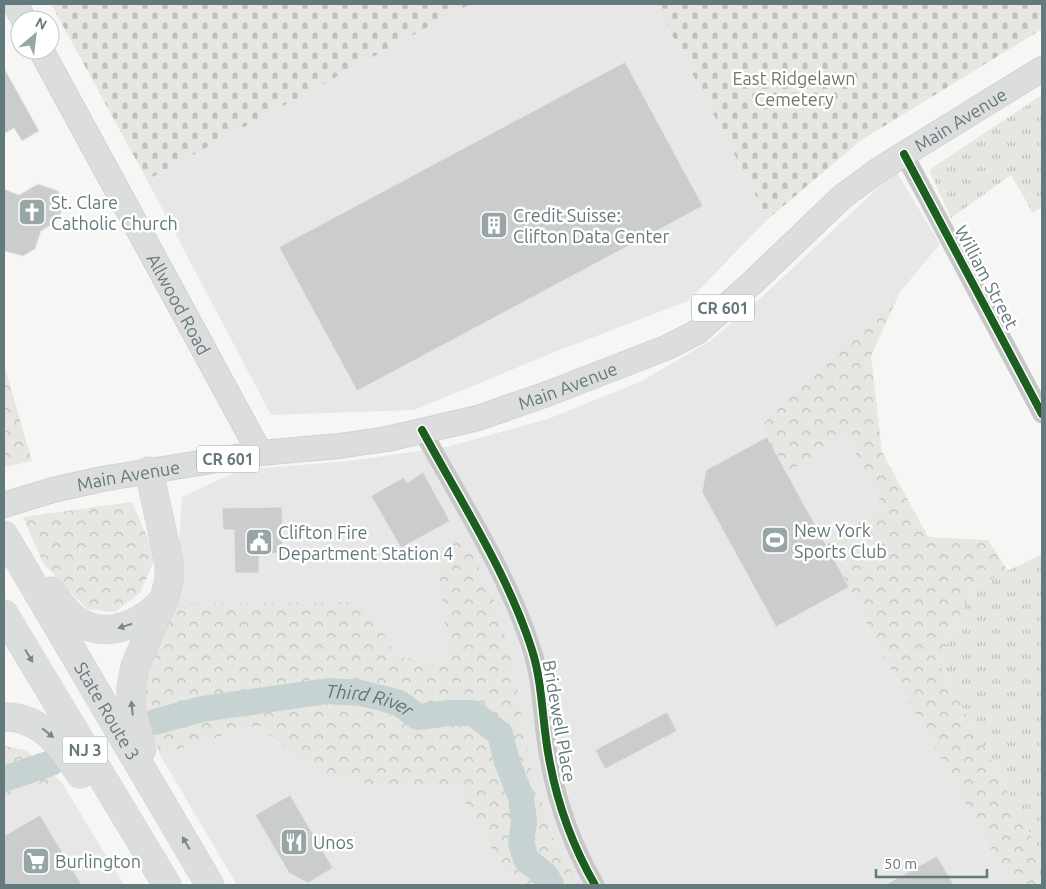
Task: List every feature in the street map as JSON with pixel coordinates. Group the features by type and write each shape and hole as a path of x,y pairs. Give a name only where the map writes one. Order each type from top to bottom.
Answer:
{"highway":[{"path":"150,471 168,562 169,580 164,599 135,666 131,688 131,708 134,724 154,788"},
{"path":"4,534 68,614 84,625 103,630 123,628 140,621 164,599"},
{"name":"State Route 3","path":"4,534 210,885"},
{"name":"NJ 3","path":"4,614 167,885"},
{"path":"4,717 30,721 45,730 56,740 154,885"}],"main road":[{"name":"Allwood Road","path":"45,60 260,453"},
{"name":"Main Avenue","path":"4,505 53,490 150,471 260,453 339,446 387,439 478,418 539,397 668,347 697,332 752,283 842,197 880,169 1042,69"}],"street":[{"name":"William Street","path":"904,154 1039,402"},
{"name":"Bridewell Place","path":"422,430 491,556 519,612 532,650 541,689 549,757 558,801 572,840 595,885"}],"shaded area":[{"path":"470,4 656,4 768,219 688,301 557,351 414,410 271,415 147,180"},
{"path":"896,171 940,244 900,292 761,427 786,473 847,436 883,507 824,546 849,587 877,645 1011,885 579,885 552,836 531,768 513,663 497,606 462,533 436,551 451,662 398,657 363,602 175,603 182,497 240,470 350,461 446,447 548,419 640,382 710,341 764,295"},
{"path":"258,725 315,774 376,785 457,787 512,885 237,885 160,755"},
{"path":"62,783 124,885 4,885 4,797"}],"green space":[{"path":"51,4 470,4 147,180 60,20 60,10 54,10"},
{"name":"East Ridgelawn Cemetery","path":"656,4 1042,4 1042,29 860,141 768,219"},
{"path":"1042,95 1042,207 1033,213 1011,175 951,218 929,170"},
{"path":"900,292 871,356 882,452 928,537 988,540 1008,571 972,588 939,663 1042,856 1042,885 1011,885 877,645 849,587 824,545 883,507 847,436 786,473 761,426"},
{"path":"4,365 32,461 4,467"},
{"path":"132,502 156,557 140,593 115,612 87,609 43,563 23,517"},
{"path":"462,532 497,606 513,663 531,768 552,836 579,885 512,885 457,787 376,785 315,774 258,725 160,755 140,698 139,675 175,603 363,602 398,657 450,662 436,551"},
{"path":"1042,554 1042,856 939,663 972,588"},
{"path":"4,746 26,750 62,783 4,797"}],"building":[{"name":"Credit Suisse: Clifton Data Center","path":"625,62 703,206 357,391 279,247"},
{"path":"4,68 39,131 22,141 14,128 4,134"},
{"name":"St. Clare Catholic Church","path":"38,184 58,191 64,202 58,221 41,231 35,249 23,256 4,251 4,189 19,195"},
{"name":"New York Sports Club","path":"767,437 849,587 776,627 702,492 706,470"},
{"path":"423,472 450,521 401,548 371,496 404,477 407,483"},
{"name":"Clifton Fire Department Station 4","path":"282,507 283,553 259,554 259,573 235,573 234,530 223,530 222,508"},
{"path":"667,712 677,731 605,769 595,750"},
{"name":"Unos","path":"290,795 333,868 308,883 289,873 255,815"},
{"name":"Burlington","path":"40,815 82,885 4,885 4,836"},
{"path":"937,856 954,885 885,885"}],"waterway":[{"name":"Third River","path":"155,722 202,709 328,691 361,693 399,703 418,717 449,713 473,713 500,734 507,762 521,797 524,822 521,843 526,859 546,876 551,885"},
{"name":"Third River","path":"4,779 51,763"}],"cycle path":[{"path":"904,154 1042,414"},
{"path":"422,430 497,565 522,622 536,663 547,744 556,791 572,839 595,885"}],"place":[{"name":"St. Clare Catholic Church","path":"32,212"},
{"name":"Credit Suisse: Clifton Data Center","path":"494,225"},
{"name":"New York Sports Club","path":"775,540"},
{"name":"Clifton Fire Department Station 4","path":"259,542"},
{"name":"Unos","path":"294,842"},
{"name":"Burlington","path":"36,861"}]}
